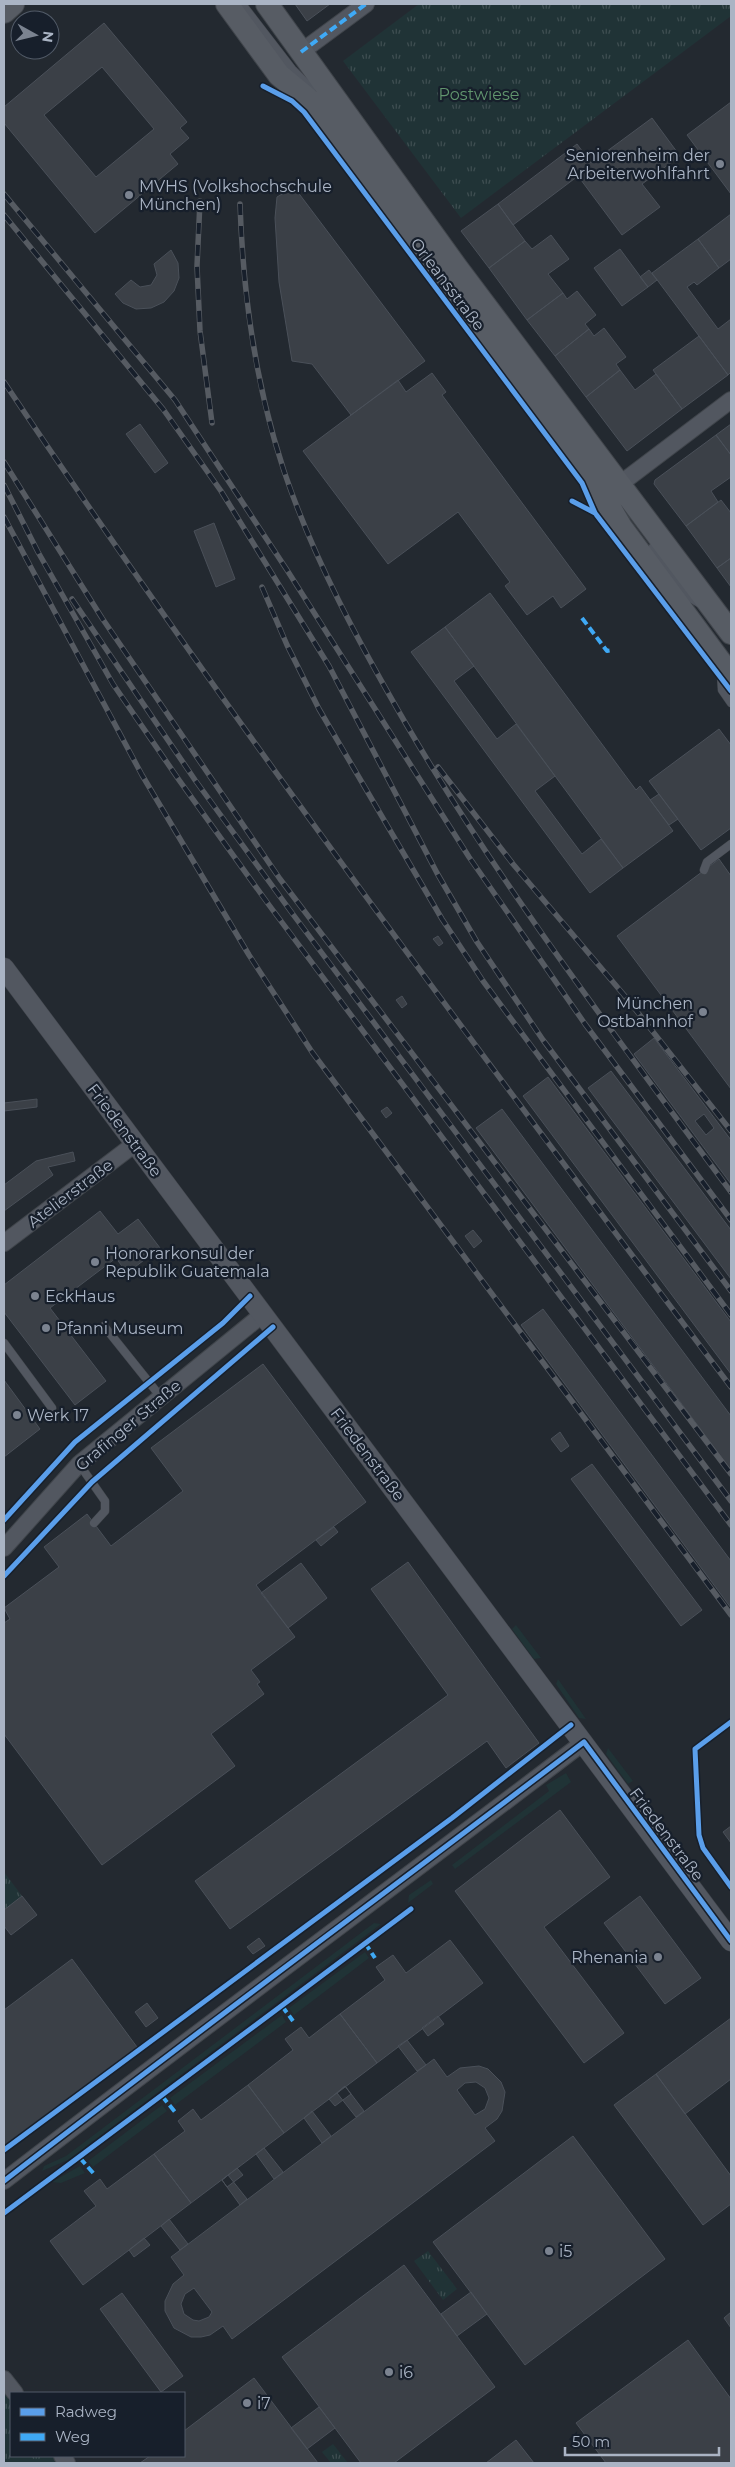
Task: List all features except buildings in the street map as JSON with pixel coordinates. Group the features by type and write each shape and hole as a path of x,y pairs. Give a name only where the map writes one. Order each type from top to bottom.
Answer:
{"main road":[{"path":"4,12 13,4"},
{"name":"Orleansstraße","path":"227,4 279,75 314,104 591,475 613,491 621,527 725,669"},
{"name":"Orleansstraße","path":"267,4 457,268 613,491 718,615 731,633"}],"street":[{"path":"301,52 366,4"},
{"path":"613,491 731,400"},
{"name":"Friedenstraße","path":"4,968 731,1941"},
{"name":"Atelierstraße","path":"4,1243 136,1143"},
{"name":"Grafinger Straße","path":"4,1548 79,1464 160,1396 263,1314"},
{"path":"4,2181 228,2008 342,1925 584,1742"},
{"path":"4,2379 14,2392"}],"lane":[{"path":"242,4 292,69 320,96"},
{"path":"377,172 648,538 687,596 718,615"},
{"name":"Orleansstraße","path":"725,669 722,690 731,703"},
{"path":"704,870 707,862 731,844"},
{"path":"104,1326 160,1396"},
{"path":"4,1343 52,1408"},
{"path":"79,1464 105,1501 106,1511 94,1523"}],"green space":[{"name":"Postwiese","path":"419,4 731,4 731,16 461,218 343,61"},
{"path":"516,1625 541,1658 534,1659 512,1629"},
{"path":"558,1679 586,1719 579,1718 556,1684"},
{"path":"608,1748 633,1781 628,1784 606,1754"},
{"path":"566,1773 571,1782 455,1869 452,1865 549,1791 546,1785"},
{"path":"638,1789 663,1822 656,1823 634,1792"},
{"path":"4,1872 22,1896 4,1910"},
{"path":"431,1880 433,1884 408,1903 409,1895"},
{"path":"374,1923 381,1924 68,2160 42,2171 44,2166 66,2156"},
{"path":"365,1952 369,1958 294,2015 289,2008"},
{"path":"282,2015 286,2022 175,2105 170,2098"},
{"path":"162,2105 167,2111 93,2167 88,2161"},
{"path":"80,2166 85,2173 61,2183 52,2182"},
{"path":"428,2251 457,2289 443,2300 414,2261"},
{"path":"4,2388 10,2397 10,2457 55,2457 57,2460 53,2463 4,2463"},
{"path":"333,2444 348,2463 331,2463 322,2452"}],"railway":[{"path":"4,194 175,400 287,570 469,857 585,1024 731,1220"},
{"path":"200,201 197,266 200,331 212,423"},
{"path":"240,204 244,272 252,339 265,405 284,471 323,569 371,663 406,724 481,845 562,962 731,1192"},
{"path":"4,215 163,409 221,491 329,666 437,873 477,942 543,1040 731,1291"},
{"path":"4,382 91,510 270,764 545,1139 731,1387"},
{"path":"4,462 102,618 280,879 731,1474"},
{"path":"4,485 38,552 113,684 179,780 269,905 731,1525"},
{"path":"4,517 142,775 249,955 312,1052 731,1615"},
{"path":"262,587 287,645 319,709 442,919 483,981 731,1315"},
{"path":"72,599 195,780 292,913 731,1501"},
{"path":"438,767 513,864 624,995 731,1131"}],"marked path":[{"path":"301,52 366,4"},
{"path":"582,618 607,651 613,650"},
{"path":"365,1943 375,1958"},
{"path":"282,2006 293,2021"},
{"path":"162,2096 175,2112"},
{"path":"80,2158 94,2174"}],"cycle path":[{"path":"263,86 292,101 304,112 582,483 595,513"},
{"path":"572,501 595,513 731,691"},
{"path":"4,1520 75,1442 223,1323 250,1296"},
{"path":"4,1576 92,1482 273,1327"},
{"path":"731,1722 695,1749 699,1835 703,1848 731,1887"},
{"path":"4,2150 452,1818 571,1725"},
{"path":"4,2181 584,1742 731,1941"},
{"path":"4,2213 411,1909"}],"place":[{"name":"Seniorenheim der Arbeiterwohlfahrt","path":"720,164"},
{"name":"MVHS (Volkshochschule München)","path":"129,195"},
{"name":"München Ostbahnhof","path":"703,1012"},
{"name":"Honorarkonsul der Republik Guatemala","path":"95,1262"},
{"name":"EckHaus","path":"35,1296"},
{"name":"Pfanni Museum","path":"46,1328"},
{"name":"Werk 17","path":"17,1415"},
{"name":"Rhenania","path":"658,1957"},
{"name":"i5","path":"549,2251"},
{"name":"i6","path":"389,2372"},
{"name":"i7","path":"247,2403"}]}
